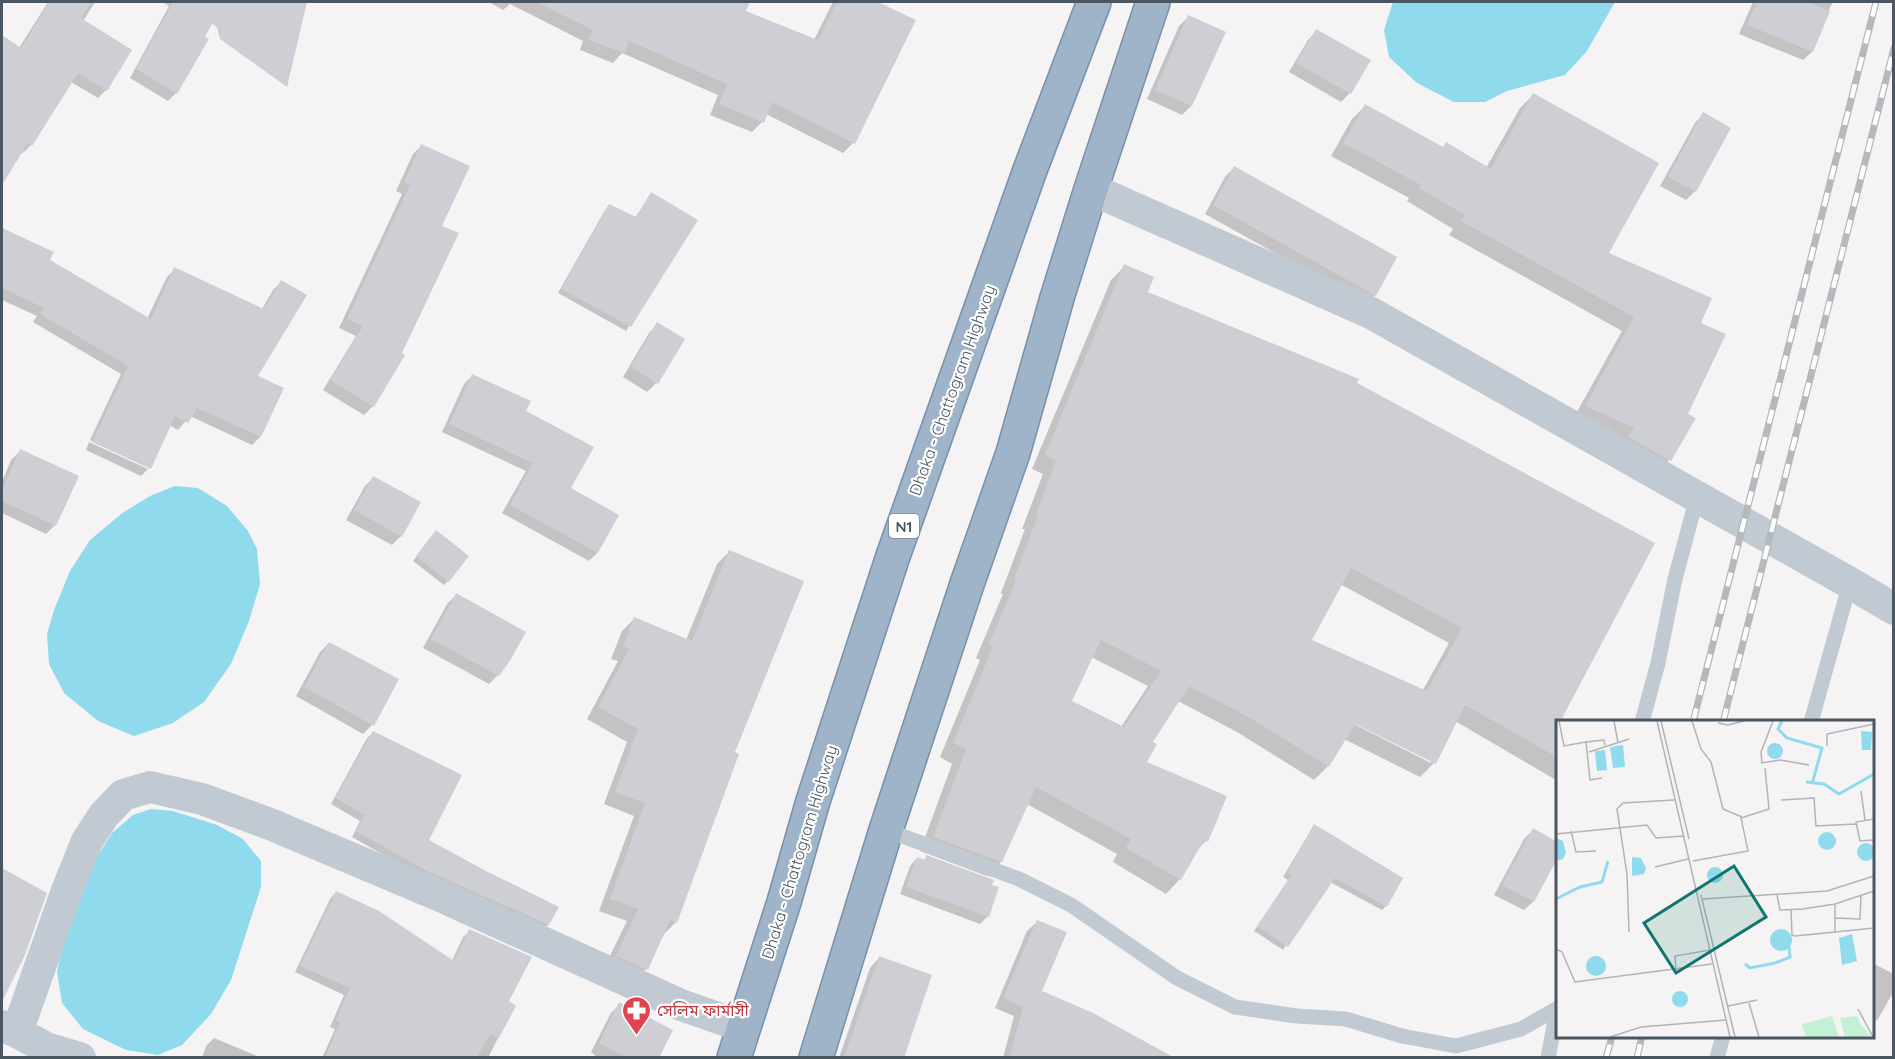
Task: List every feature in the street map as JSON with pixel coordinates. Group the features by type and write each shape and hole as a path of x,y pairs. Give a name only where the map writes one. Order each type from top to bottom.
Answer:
{"highway":[{"name":"Dhaka - Chattogram Highway","path":"734,1058 784,902 813,801 893,556 1030,170 1094,2"},
{"path":"816,1058 886,830 1013,453 1057,298 1153,2"}],"street":[{"path":"1091,189 1371,313 1850,582 1893,609"},
{"path":"80,1058 46,1048 9,1029 87,841 104,815 123,795 150,787 202,799 280,828 428,890 681,1005 744,1027"}],"lane":[{"path":"1643,720 1696,497"},
{"path":"1812,720 1850,582"},
{"path":"886,830 1019,879 1071,905 1177,978 1234,1006 1297,1016 1346,1019 1402,1036 1456,1046 1521,1029 1556,1010"},
{"path":"1548,1058 1556,1014"},
{"path":"1718,1058 1723,1038"}],"water":[{"path":"1393,2 1615,2 1587,51 1565,75 1507,91 1485,102 1454,102 1417,83 1389,57 1384,30"},
{"path":"175,486 198,488 227,506 248,531 257,549 260,584 249,621 231,664 204,702 173,723 134,736 98,721 64,693 49,664 47,634 70,571 90,540 121,514 150,496"},
{"path":"151,809 173,811 217,825 243,839 261,861 261,887 231,980 211,1014 182,1045 158,1055 126,1050 83,1029 62,1003 57,972 65,934 97,857 112,833 133,815"}],"building":[{"path":"49,2 92,2 81,18 132,50 107,91 78,73 32,146 28,143 2,185 2,35 21,48"},
{"path":"173,2 307,2 287,87 220,39 217,27 212,24 205,37 209,39 177,94 136,69"},
{"path":"536,2 750,2 746,11 818,40 837,2 878,2 916,20 855,144 772,102 764,123 719,104 727,84 629,41 624,53 589,40 593,30"},
{"path":"1757,2 1808,2 1830,11 1813,52 1747,25"},
{"path":"1188,15 1226,32 1192,106 1155,90"},
{"path":"1316,29 1371,60 1351,94 1296,63"},
{"path":"1533,93 1659,163 1609,253 1712,298 1701,323 1726,334 1688,414 1696,418 1671,461 1628,437 1634,428 1585,406 1634,317 1461,221 1465,215 1419,188 1421,185 1343,143 1365,104 1443,147 1446,142 1491,169"},
{"path":"1703,112 1731,128 1696,192 1668,177"},
{"path":"421,144 470,166 442,226 459,233 402,353 405,355 374,407 330,380 363,326 347,319 410,185 404,182"},
{"path":"1234,166 1397,257 1376,296 1213,205"},
{"path":"651,192 698,220 631,327 561,289 609,204 636,217"},
{"path":"2,228 54,252 50,260 151,319 174,267 264,309 281,280 307,295 258,376 284,388 261,437 197,408 188,423 175,416 151,469 92,442 128,366 40,314 44,308 2,288"},
{"path":"1124,264 1154,277 1148,292 1359,379 1357,383 1655,543 1561,720 1556,720 1556,756 1465,705 1436,764 1355,724 1329,767 1252,719 1189,686 1153,742 1157,744 1147,762 1227,796 1208,842 1204,840 1181,880 1126,848 1131,839 1036,787 1002,862 933,837 966,749 953,743 993,646 989,644 1016,580 1014,579 1056,460 1045,455","holes":["1351,568 1462,628 1427,691 1312,640","1101,640 1161,671 1124,727 1072,701"]},
{"path":"657,322 685,339 658,384 631,367"},
{"path":"472,374 531,401 526,411 594,447 571,488 619,515 598,553 510,505 533,463 449,424"},
{"path":"20,449 79,476 56,526 2,501 2,490"},
{"path":"373,476 421,502 402,537 354,510"},
{"path":"436,530 469,556 449,582 416,556"},
{"path":"729,550 804,581 735,752 739,754 677,923 670,920 648,970 616,956 638,909 610,899 645,803 615,792 638,729 598,707 629,649 623,646 634,617 692,641"},
{"path":"456,593 526,632 499,676 431,639"},
{"path":"329,642 399,679 374,726 304,687"},
{"path":"373,731 462,775 429,840 559,907 549,925 425,870 356,831 365,815 335,798"},
{"path":"1314,824 1403,878 1387,907 1335,878 1288,947 1257,926 1291,876 1287,873"},
{"path":"1533,828 1556,841 1556,861 1534,902 1502,885"},
{"path":"926,855 994,880 992,885 999,887 989,917 906,887 917,857 925,860"},
{"path":"2,868 47,893 25,955 2,1002"},
{"path":"336,891 379,911 454,961 469,929 532,957 509,1001 516,1006 499,1038 491,1034 476,1058 325,1058 340,1022 336,1020 350,988 300,966"},
{"path":"1037,920 1067,932 1042,991 1093,1013 1175,1058 1009,1058 1023,1007 1003,998"},
{"path":"879,956 932,975 904,1058 844,1058"},
{"name":"সেলিম ফার্মাসী","path":"619,1002 673,1030 659,1058 627,1058 599,1043"}],"railway":[{"path":"1694,720 1876,2"},
{"path":"1724,720 1894,48"},
{"path":"1606,1058 1611,1038"},
{"path":"1637,1058 1642,1038"}],"place":[{"name":"সেলিম ফার্মাসী","path":"636,1036"}]}
